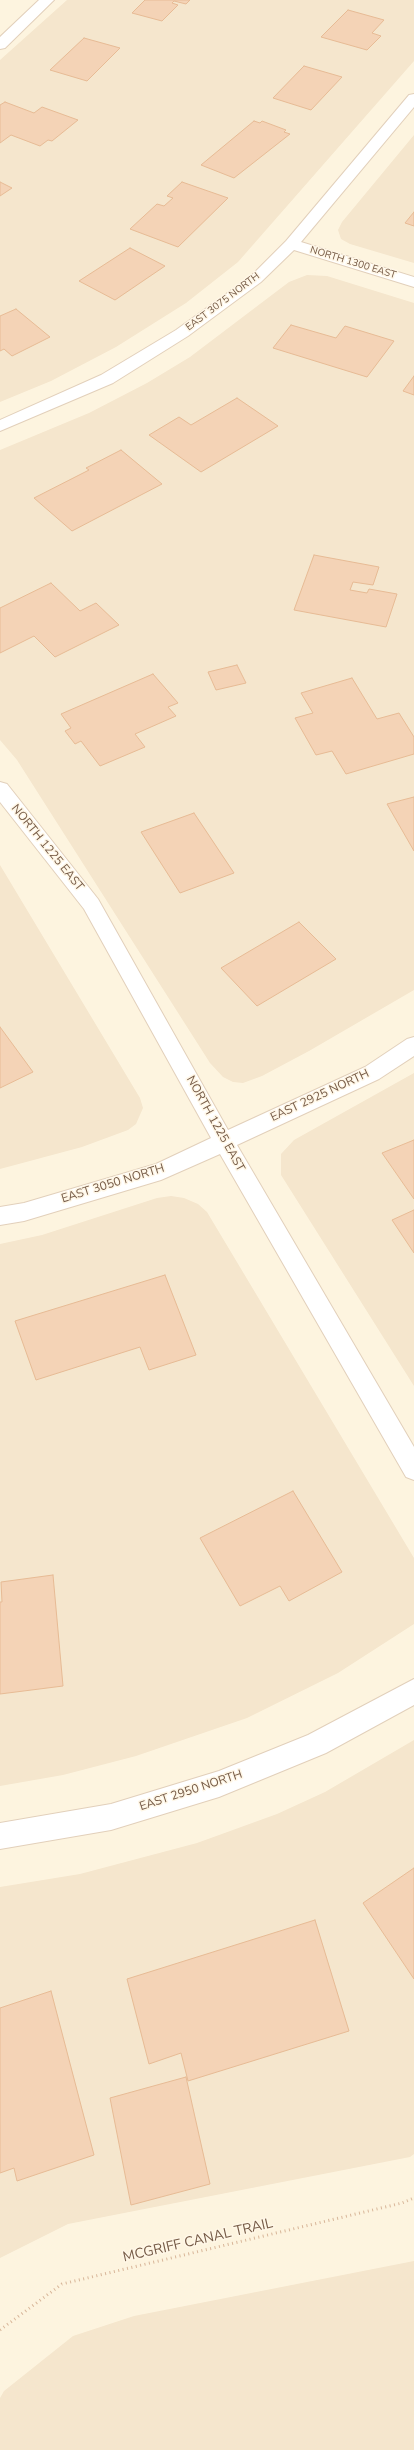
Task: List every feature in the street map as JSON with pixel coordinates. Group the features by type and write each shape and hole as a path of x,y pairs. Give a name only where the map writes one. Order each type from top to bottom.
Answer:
{"street":[{"path":"0,45 47,0"},
{"name":"EAST 3075 NORTH","path":"0,426 107,379 182,333 256,279 291,244 414,98"},
{"name":"NORTH 1300 EAST","path":"291,244 414,282"},
{"name":"NORTH 1225 EAST","path":"0,789 91,904 224,1142 414,1469"},
{"name":"EAST 2925 NORTH","path":"224,1142 372,1073 414,1045"},
{"name":"EAST 3050 NORTH","path":"0,1216 24,1212 161,1171 224,1142"},
{"name":"EAST 2950 NORTH","path":"0,1836 111,1817 219,1784 317,1744 414,1691"}],"path":[{"name":"MCGRIFF CANAL TRAIL","path":"0,2330 62,2284 402,2203 414,2198"}],"shaded area":[{"path":"67,0 414,0 414,61 238,262 186,303 116,347 51,381 0,402 0,60"},
{"path":"414,135 414,263 350,244 341,239 338,230 342,222"},
{"path":"307,275 327,276 414,303 414,990 309,1051 262,1076 243,1083 233,1082 223,1077 210,1063 17,760 0,740 0,450 89,413 147,383 190,357 289,282"},
{"path":"0,865 140,1098 143,1108 136,1124 128,1130 82,1147 0,1169"},
{"path":"414,1073 414,1386 281,1175 281,1154 294,1140"},
{"path":"171,1196 184,1198 198,1204 207,1212 414,1558 414,1624 338,1673 247,1718 136,1756 63,1775 0,1786 0,1244 42,1235 157,1198"},
{"path":"414,1740 414,2154 410,2157 68,2224 0,2258 0,1887 80,1874 197,1843 277,1814 325,1792"},
{"path":"414,2261 414,2450 0,2450 0,2398 4,2391 73,2336 134,2316"}],"building":[{"path":"145,0 190,0 186,4 174,1 172,3 178,5 162,21 132,13"},
{"path":"348,10 384,20 372,33 381,36 367,50 321,37"},
{"path":"84,38 120,48 87,81 50,70"},
{"path":"304,66 342,77 311,110 273,98"},
{"path":"5,102 34,113 42,107 78,120 52,141 48,140 40,146 11,135 0,143 0,105"},
{"path":"254,121 260,123 262,121 286,130 284,132 290,134 234,178 201,165"},
{"path":"0,182 12,188 0,196"},
{"path":"182,182 228,198 178,247 130,229 157,204 164,206 173,198 167,196"},
{"path":"414,212 414,226 405,223"},
{"path":"130,248 165,266 115,300 79,281"},
{"path":"16,309 50,337 12,356 4,349 0,351 0,316"},
{"path":"291,325 336,338 345,326 394,341 367,377 273,348"},
{"path":"414,376 414,395 403,391"},
{"path":"237,398 278,426 201,472 149,435 179,417 191,425"},
{"path":"121,450 162,484 72,531 34,498 89,470 86,468"},
{"path":"314,555 379,567 373,585 353,582 350,590 367,593 369,589 397,594 386,627 294,610"},
{"path":"51,583 80,611 96,603 119,625 55,657 34,636 0,653 0,608"},
{"path":"237,665 246,683 216,690 208,672"},
{"path":"153,674 178,703 168,707 176,716 135,734 145,747 100,766 81,741 75,744 65,731 71,728 61,714"},
{"path":"352,678 377,719 399,713 414,737 414,754 346,774 332,751 316,755 295,718 313,713 301,693"},
{"path":"414,797 414,851 387,804"},
{"path":"194,813 234,873 180,893 141,832"},
{"path":"299,922 336,959 257,1006 221,968"},
{"path":"0,1027 33,1072 0,1088"},
{"path":"414,1140 414,1199 382,1153"},
{"path":"414,1210 414,1253 392,1220"},
{"path":"165,1275 196,1355 149,1370 140,1347 36,1380 15,1321"},
{"path":"293,1491 342,1572 289,1601 280,1586 240,1606 200,1538"},
{"path":"53,1575 63,1686 0,1694 1,1582"},
{"path":"414,1868 414,1979 363,1903"},
{"path":"315,1920 349,2031 188,2081 181,2053 149,2064 127,1979"},
{"path":"51,1991 94,2155 17,2181 14,2168 0,2173 0,2008"},
{"path":"186,2077 210,2184 131,2205 110,2098"}]}
